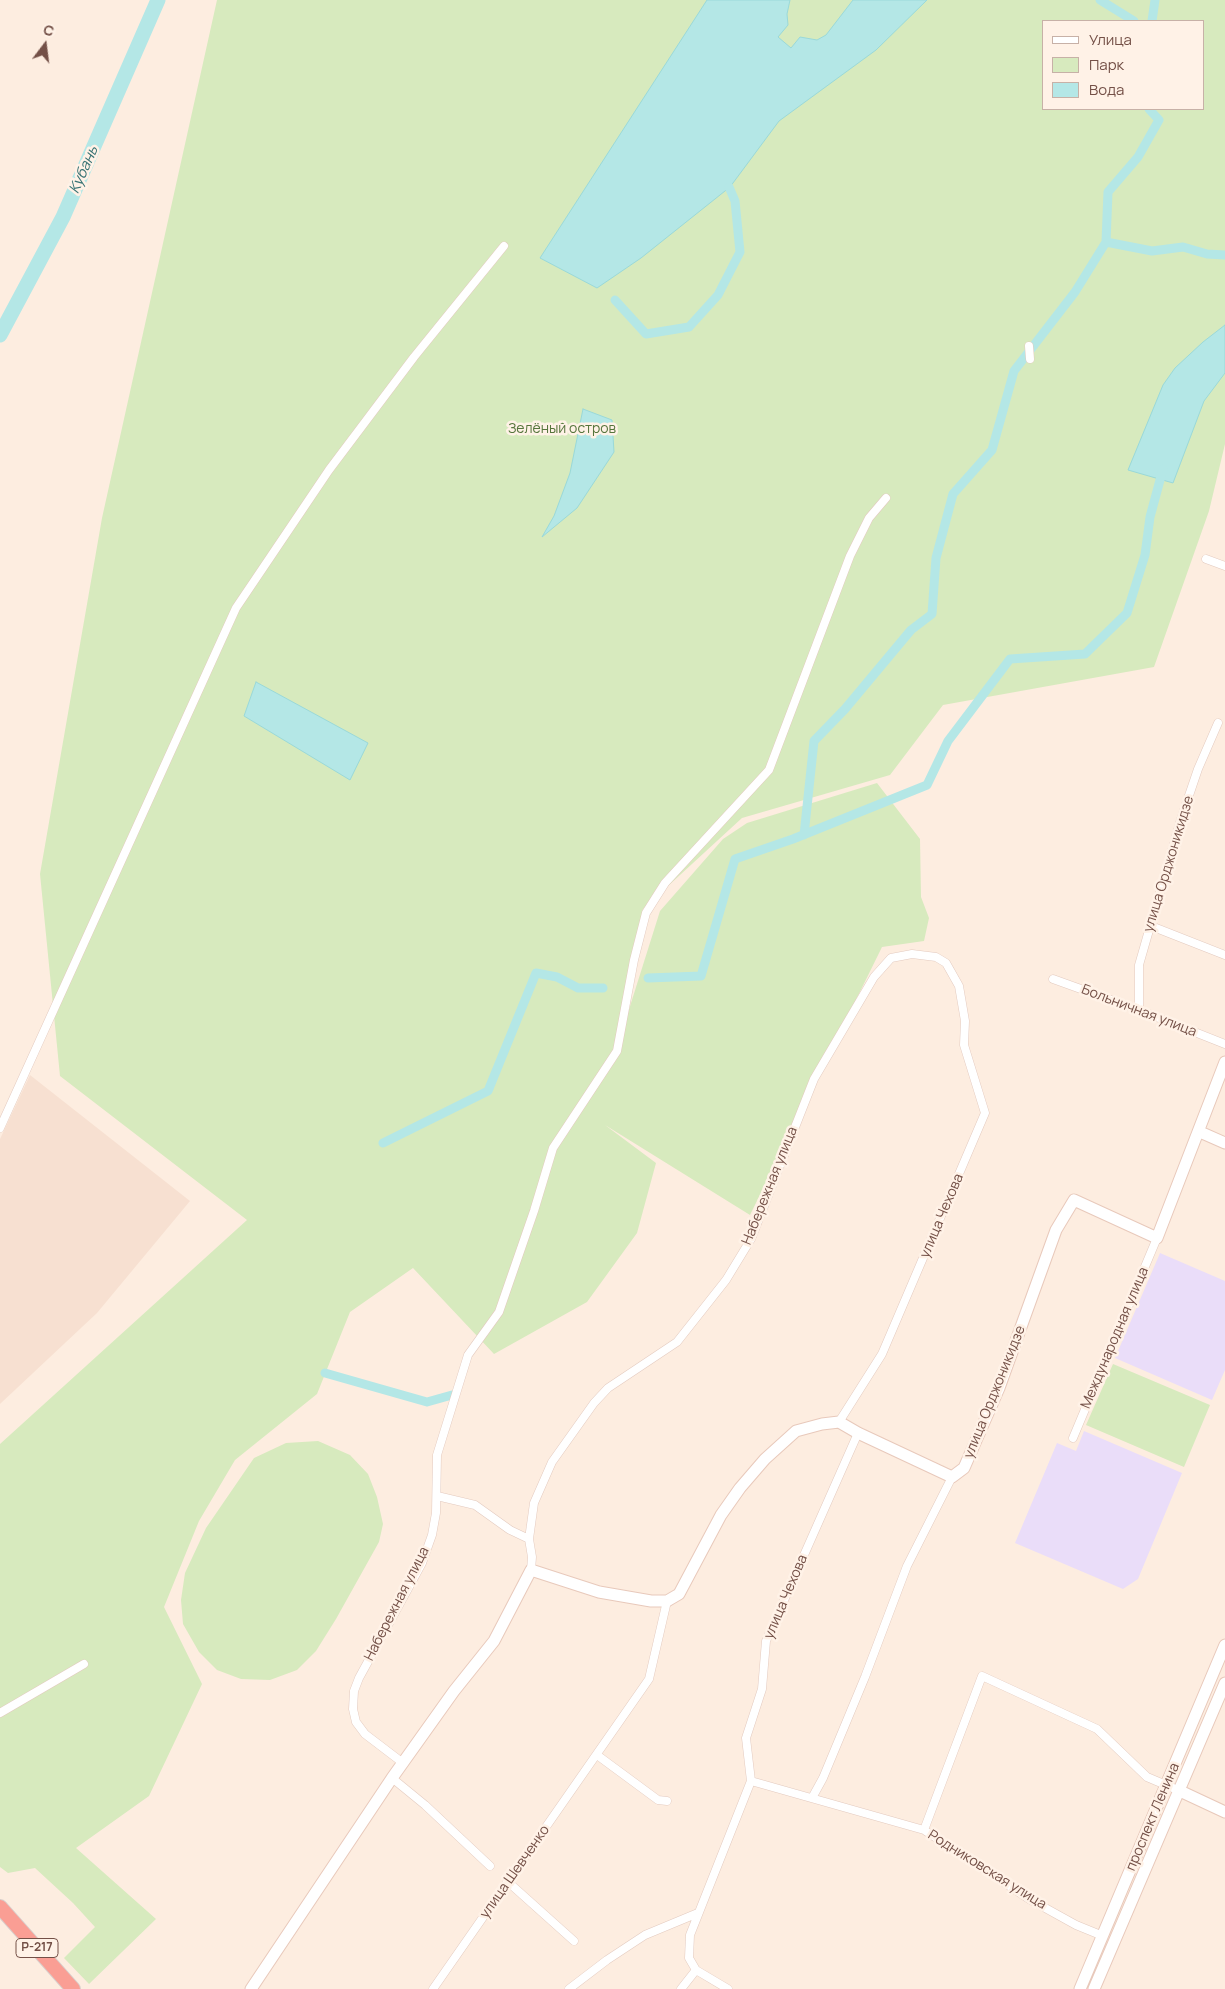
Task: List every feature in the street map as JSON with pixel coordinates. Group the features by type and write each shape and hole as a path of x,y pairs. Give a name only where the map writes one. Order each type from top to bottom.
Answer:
{"highway":[{"name":"Р-217","path":"0,1907 73,1989"},
{"name":"Р-217","path":"0,1920 64,1989"}],"street":[{"path":"0,1128 236,608 329,470 414,357 504,246"},
{"path":"1029,346 1030,359"},
{"name":"Набережная улица","path":"403,1762 365,1734 356,1722 353,1709 354,1691 422,1563 432,1536 437,1496 437,1455 468,1355 499,1312 534,1211 553,1148 617,1051 634,960 646,913 665,884 769,770 850,556 869,518 886,498"},
{"path":"1206,559 1225,566"},
{"name":"улица Орджоникидзе","path":"1139,1010 1139,965 1181,819 1198,769 1218,723"},
{"path":"1151,926 1225,955"},
{"name":"улица Чехова","path":"839,1422 882,1354 985,1113 964,1045 965,1020 959,986 946,962 936,957 912,954 891,958"},
{"name":"Набережная улица","path":"251,1989 403,1762 454,1691 494,1642 531,1570 532,1557 529,1539 534,1504 552,1462 594,1403 608,1388 677,1342 726,1280 750,1239 814,1079 874,977 891,958"},
{"name":"Больничная улица","path":"1054,979 1225,1044"},
{"name":"Международная улица","path":"1073,1438 1200,1132 1225,1062"},
{"path":"1200,1132 1225,1143"},
{"name":"улица Орджоникидзе","path":"812,1798 823,1778 862,1686 907,1566 952,1477 964,1468 1021,1329 1056,1230 1074,1200 1157,1238"},
{"path":"531,1570 599,1592 651,1601 667,1601 679,1594 721,1515 740,1488 765,1459 796,1431 822,1424 839,1422 858,1433 952,1477"},
{"name":"улица Чехова","path":"696,1970 689,1958 688,1946 690,1935 751,1781 746,1738 762,1689 766,1641 858,1433"},
{"path":"437,1496 474,1505 510,1530 529,1539"},
{"name":"улица Шевченко","path":"433,1989 649,1679 667,1601"},
{"name":"проспект Ленина","path":"1080,1989 1225,1645"},
{"path":"0,1713 84,1664"},
{"path":"924,1830 982,1676 1097,1730 1147,1777 1225,1812"},
{"name":"проспект Ленина","path":"1094,1989 1225,1683"},
{"path":"596,1755 658,1800 667,1802"},
{"path":"392,1778 425,1805 490,1866"},
{"name":"Родниковская улица","path":"751,1781 924,1830 1029,1898 1076,1925 1103,1936"},
{"path":"507,1881 574,1941"},
{"path":"569,1989 607,1960 645,1935 698,1913"},
{"path":"681,1989 696,1970 728,1989"}],"shaded area":[{"path":"30,1075 190,1201 97,1313 0,1404 0,1139"},
{"path":"1160,1253 1225,1281 1225,1370 1212,1400 1115,1358"},
{"path":"1084,1431 1182,1473 1138,1579 1123,1589 1015,1543 1057,1443 1076,1451"}],"green space":[{"name":"Зелёный остров","path":"217,0 1225,0 1225,444 1209,511 1154,667 943,705 890,775 742,818 643,909 620,1038 660,911 723,839 747,823 877,783 920,839 921,897 929,918 924,941 882,947 750,1215 605,1125 656,1163 637,1233 587,1302 494,1354 413,1268 350,1312 317,1394 235,1460 199,1521 164,1607 202,1684 149,1796 76,1848 156,1919 89,1984 64,1958 95,1927 73,1903 35,1868 8,1873 0,1867 0,1444 247,1220 60,1076 40,874 102,518"},
{"path":"1113,1364 1210,1405 1184,1467 1086,1425"},
{"path":"318,1441 350,1455 368,1474 377,1497 383,1524 379,1542 316,1651 297,1670 270,1680 241,1679 217,1670 199,1652 183,1624 181,1600 185,1573 206,1528 254,1458 286,1443"}],"water":[{"path":"707,0 790,0 787,14 788,25 778,37 791,48 800,37 817,40 826,35 853,0 927,0 876,50 779,121 730,187 641,258 597,288 540,258"},
{"path":"1225,325 1225,373 1204,401 1173,483 1128,470 1163,385 1175,368"},
{"path":"583,409 612,420 614,452 577,508 542,537 554,516 570,473"},
{"path":"256,682 368,743 350,780 244,716"}],"waterway":[{"name":"Кубань","path":"0,335 63,217 158,0"},
{"path":"1100,0 1132,20"},
{"path":"1152,20 1155,0"},
{"path":"804,835 814,741 845,709 911,630 932,614 936,558 953,494 992,450 1014,371 1075,292 1106,242 1108,192 1138,157 1159,120 1150,110"},
{"path":"615,300 646,334 689,327 718,295 740,252 735,201 729,187"},
{"path":"1106,242 1152,251 1183,247 1207,254 1225,255"},
{"path":"648,978 701,976 735,859 793,839 927,785 948,741 1010,659 1085,654 1127,613 1145,555 1150,517 1163,469"},
{"path":"383,1143 488,1091 536,973 557,977 578,988 603,988"},
{"path":"325,1373 427,1402 452,1395"}]}
